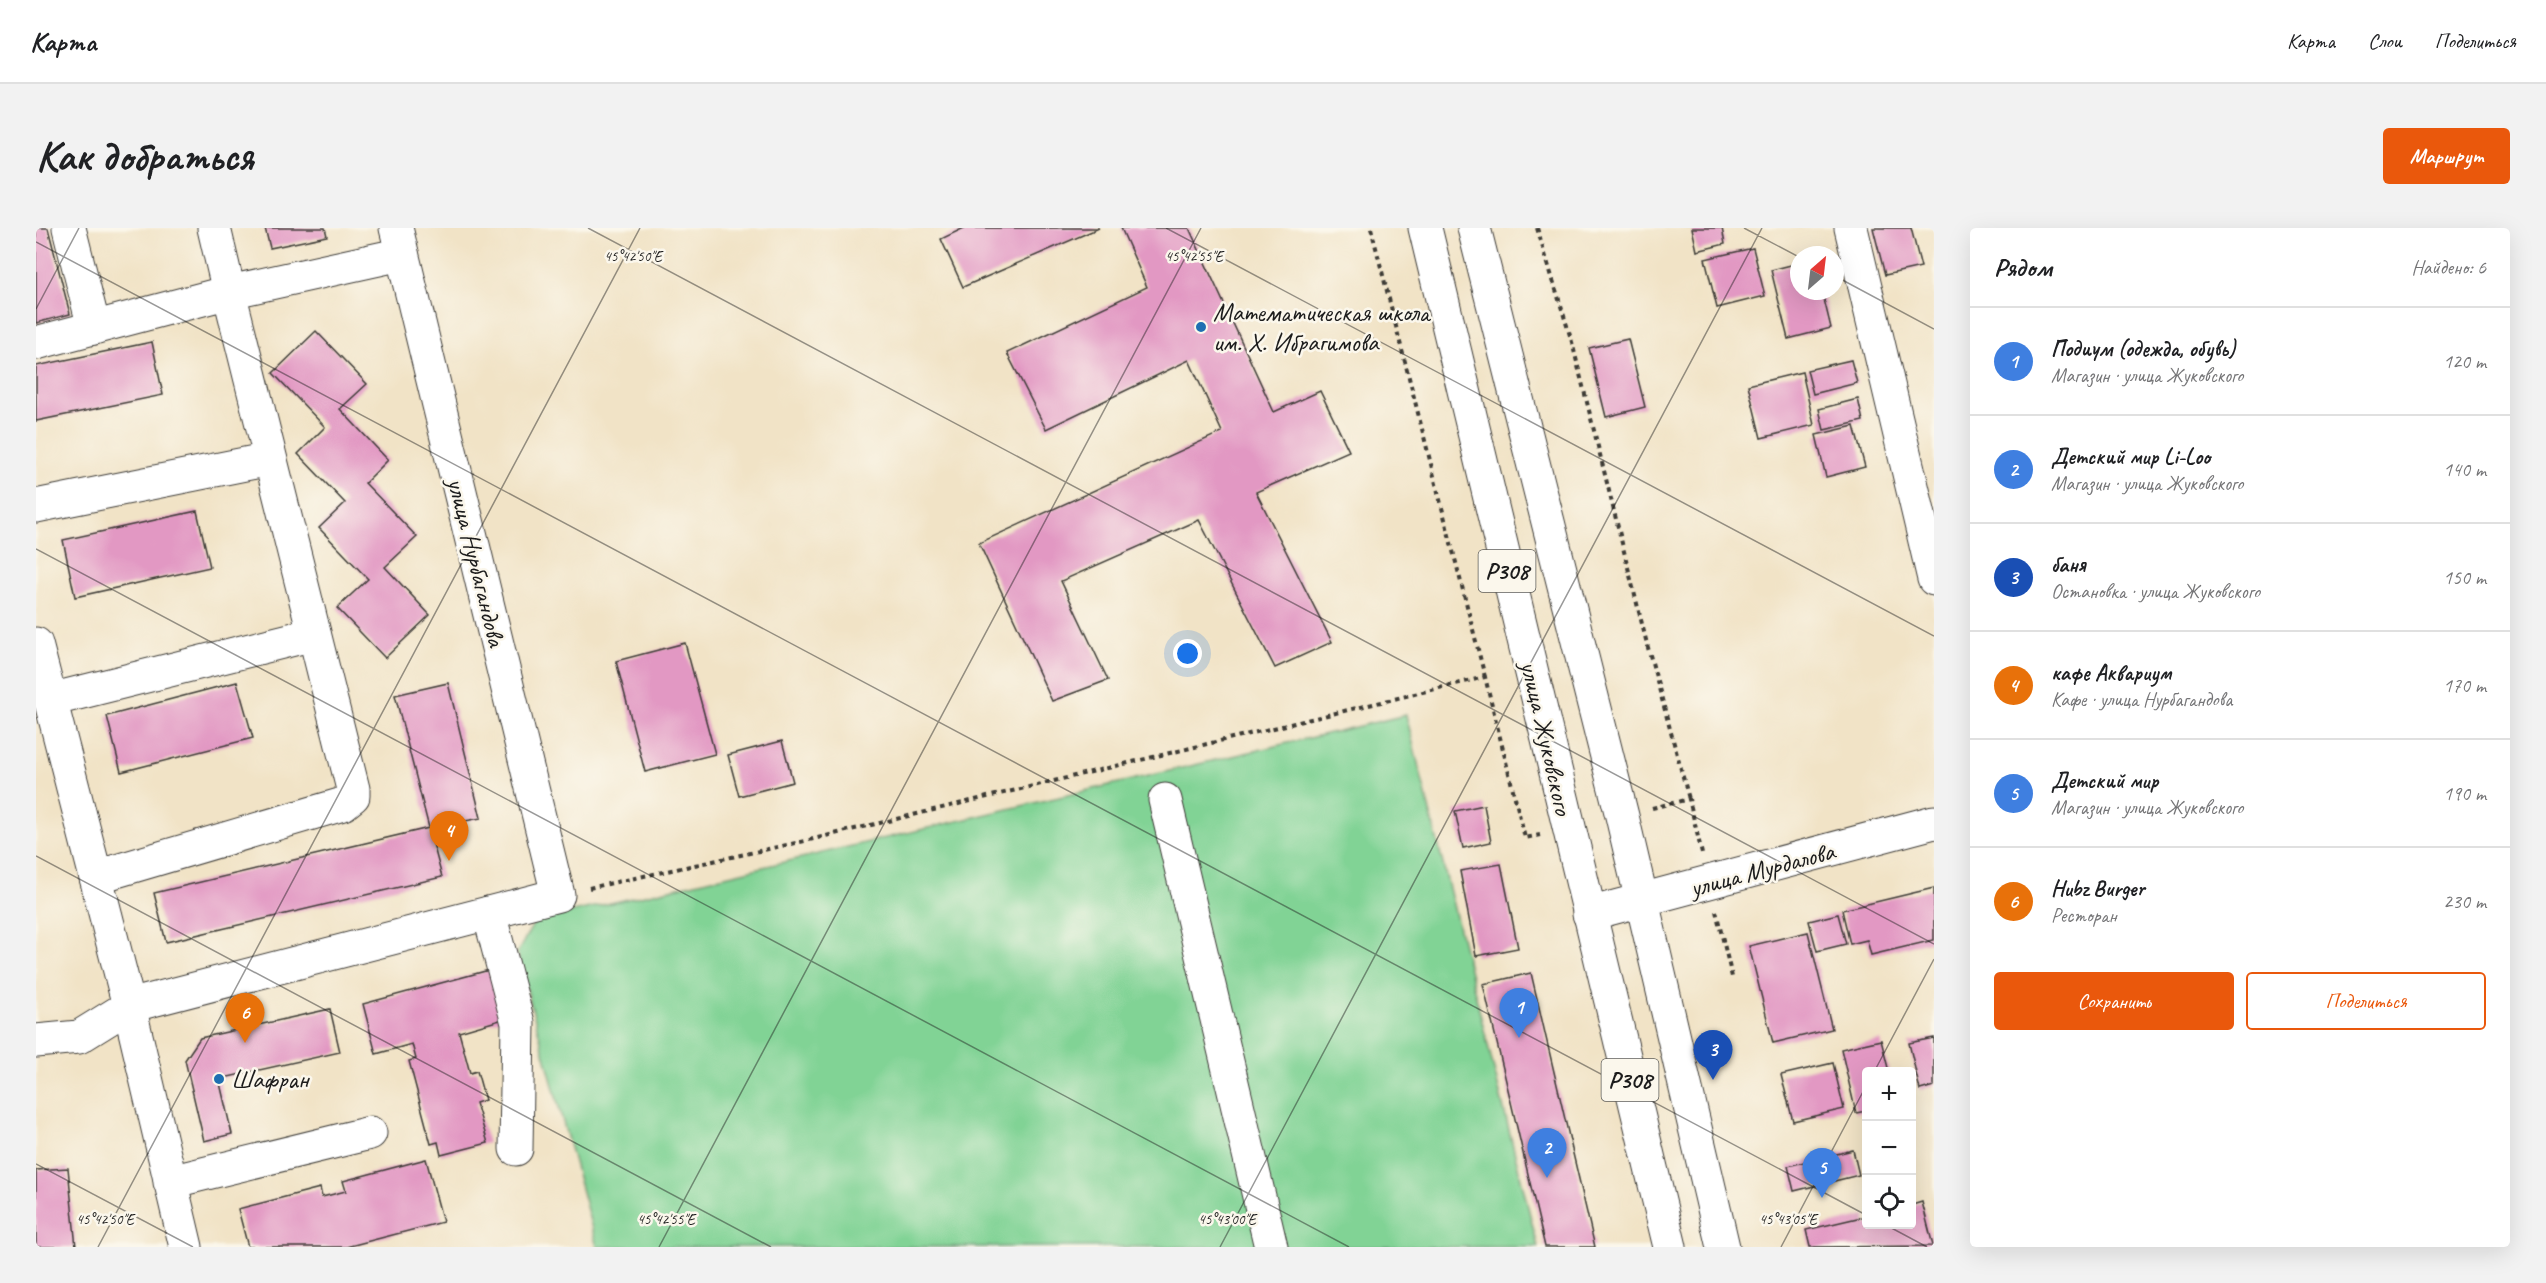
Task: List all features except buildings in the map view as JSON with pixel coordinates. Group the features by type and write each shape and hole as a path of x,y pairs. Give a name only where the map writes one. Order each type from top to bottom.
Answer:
{"street":[{"path":"69,228 94,328"},
{"path":"96,877 349,801 353,796 214,228"},
{"name":"улица Жуковского","path":"1425,228 1670,1247"},
{"name":"P308","path":"1474,228 1642,901 1723,1247"},
{"path":"1851,228 1934,579"},
{"path":"36,343 229,292 399,241"},
{"name":"улица Нурбагандова","path":"399,241 558,895"},
{"path":"36,506 270,459"},
{"path":"50,700 314,634"},
{"path":"36,644 129,1006 186,1247"},
{"path":"1165,800 1271,1247"},
{"name":"улица Мурдалова","path":"1589,914 1934,822"},
{"path":"36,1041 79,1036 129,1006 558,895"},
{"path":"489,913 518,1023 516,1149"},
{"path":"170,1182 370,1133"}],"path":[{"path":"1371,228 1525,838"},
{"path":"1537,228 1572,342 1647,644 1689,799"},
{"path":"558,895 816,839 1485,677"}],"green space":[{"path":"1406,715 1538,1247 597,1247 517,953 535,921"}],"place":[{"name":"Математическая школа им. Х. Ибрагимова","path":"1201,327"},
{"name":"кафе Аквариум","path":"449,861"},
{"name":"Подиум (одежда, обувь)","path":"1519,1038"},
{"name":"Hubz Burger","path":"245,1043"},
{"name":"Шафран","path":"219,1079"},
{"name":"баня","path":"1713,1080"},
{"name":"Детский мир Li-Loo","path":"1547,1178"},
{"name":"Детский мир","path":"1822,1198"}]}
